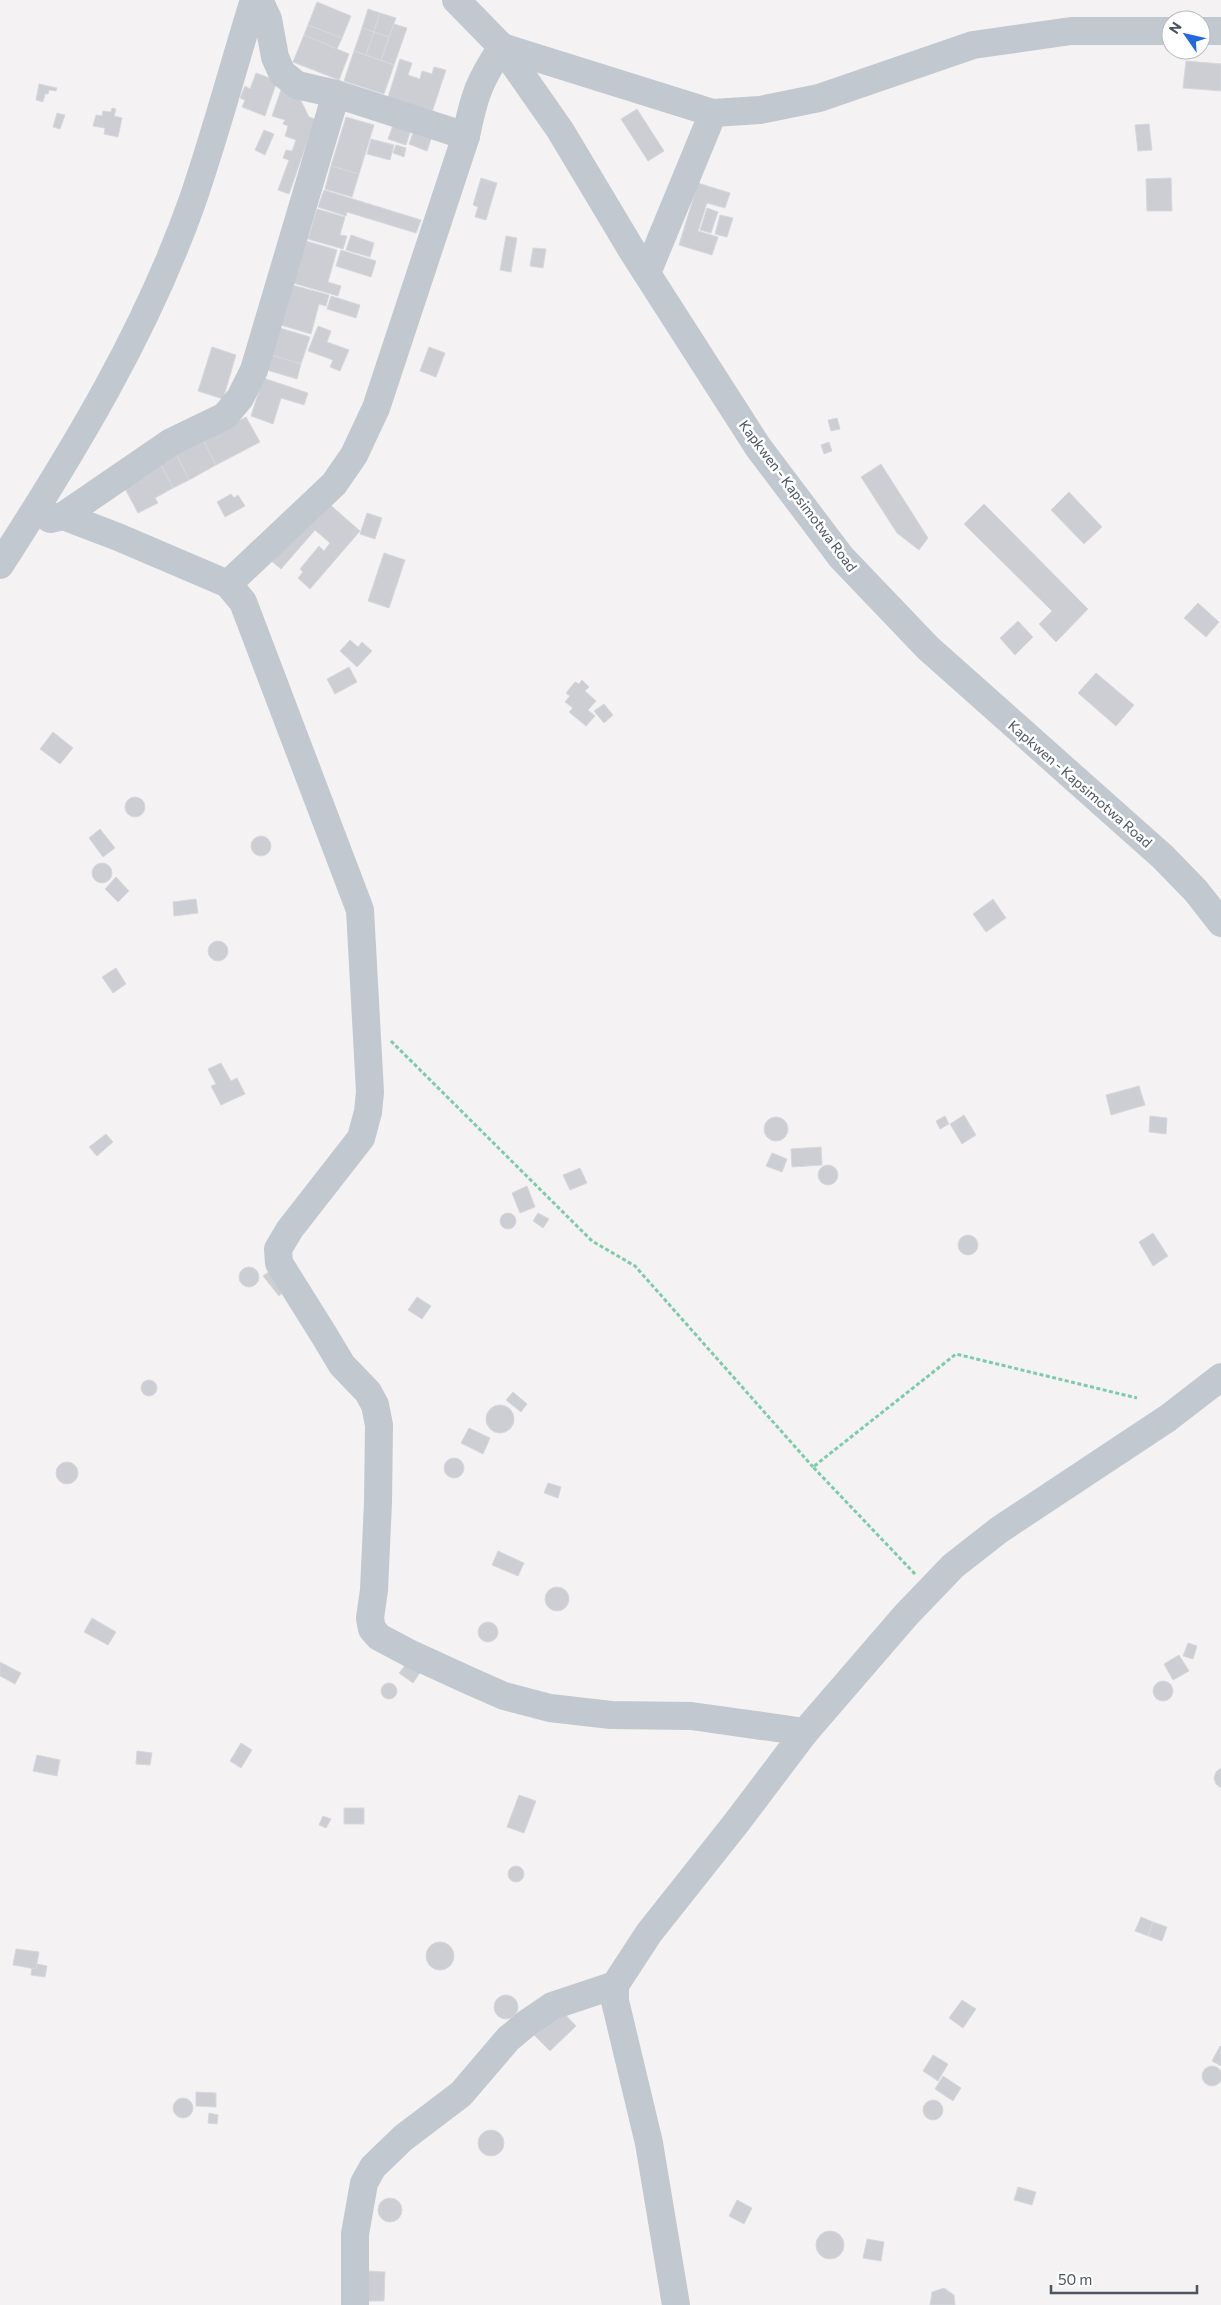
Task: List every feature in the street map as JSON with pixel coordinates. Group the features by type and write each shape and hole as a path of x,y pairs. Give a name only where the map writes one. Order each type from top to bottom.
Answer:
{"street":[{"path":"0,565 110,386 148,309 192,202 254,0"},
{"path":"259,0 268,19 275,57 282,73 297,85 336,94 466,136"},
{"name":"Kapkwen - Kapsimotwa Road","path":"456,0 502,47 560,130 647,273 758,447 841,557 928,648 1163,857 1196,891 1221,924"},
{"path":"228,584 334,484 354,455 382,390 466,136 472,103 480,82 502,47 714,113 760,110 819,98 973,45 1071,31 1161,31"},
{"path":"26,524 63,516 171,442 225,416 240,398 254,370 336,94"},
{"path":"647,273 714,113"},
{"path":"63,516 118,537 228,584 243,602 252,622 299,754 360,910 370,1092 368,1112 361,1138 290,1229 278,1249 280,1263 324,1336 342,1364 368,1392 375,1405 379,1425 378,1502 374,1590 370,1618 372,1629 379,1637 411,1654 470,1681 504,1696 550,1708 612,1715 691,1716 805,1732"},
{"path":"676,2305 649,2143 615,2001 615,1985 649,1933 805,1732 906,1615 953,1566 999,1530 1168,1418 1221,1377"},
{"path":"355,2305 355,2234 364,2183 373,2167 403,2138 461,2094 508,2039 527,2023 552,2006 615,1985"}],"path":[{"path":"366,1016 592,1241 635,1266 813,1467 917,1576"},
{"path":"813,1467 956,1354 1137,1398"}],"building":[{"path":"317,2 351,16 342,38 308,25"},
{"path":"368,9 380,13 374,32 362,28"},
{"path":"380,13 396,18 389,37 374,32"},
{"path":"394,24 407,28 394,65 381,60"},
{"path":"308,25 342,38 337,49 304,35"},
{"path":"362,28 374,32 366,55 354,51"},
{"path":"374,32 389,37 381,60 366,55"},
{"path":"304,35 349,54 339,80 293,62"},
{"path":"354,51 394,65 384,94 344,81"},
{"path":"400,59 412,63 408,75 420,79 422,71 432,74 434,67 446,70 432,112 388,97"},
{"path":"1186,61 1221,64 1221,91 1183,88"},
{"path":"256,73 277,81 265,116 242,107 245,100 240,98 245,86 250,89"},
{"path":"39,84 57,88 56,91 49,90 48,94 45,94 43,102 36,100"},
{"path":"281,90 299,97 309,117 315,119 289,194 278,190 289,160 283,158 286,150 292,151 296,140 285,136 288,126 283,124 285,120 272,116"},
{"path":"112,108 116,109 114,116 122,118 118,137 104,134 105,128 93,126 96,115 102,116 103,111 111,112"},
{"path":"637,109 664,151 648,161 621,119"},
{"path":"57,113 65,115 60,129 53,127"},
{"path":"346,117 374,125 359,174 331,166"},
{"path":"396,117 413,123 406,145 388,139"},
{"path":"1149,124 1152,150 1138,151 1135,125"},
{"path":"264,130 274,134 265,155 255,150"},
{"path":"413,133 431,139 427,151 409,144"},
{"path":"371,139 394,145 390,160 367,154"},
{"path":"396,145 406,148 404,157 393,153"},
{"path":"331,166 359,174 352,197 325,189"},
{"path":"481,178 497,183 486,220 475,217 478,207 473,205"},
{"path":"1171,178 1172,211 1147,211 1146,179"},
{"path":"698,183 730,193 725,208 707,203 698,231 718,237 712,255 679,245"},
{"path":"324,190 421,220 416,233 347,212 346,216 318,207"},
{"path":"707,208 718,212 711,233 700,230"},
{"path":"317,209 345,217 340,235 347,236 343,249 308,239"},
{"path":"720,215 733,218 727,237 715,234"},
{"path":"351,235 374,243 370,257 346,250"},
{"path":"506,236 517,238 511,272 500,270"},
{"path":"306,241 337,250 328,282 341,286 338,296 293,283"},
{"path":"533,248 546,249 543,268 530,266"},
{"path":"341,250 376,261 371,277 336,266"},
{"path":"292,285 329,295 326,306 319,304 311,334 281,325"},
{"path":"331,296 360,305 356,318 327,309"},
{"path":"318,326 331,331 327,342 349,350 340,371 330,367 333,360 308,351"},
{"path":"280,328 310,337 301,364 271,355"},
{"path":"212,347 236,355 223,399 198,391"},
{"path":"429,347 445,353 436,377 420,371"},
{"path":"271,355 301,364 297,379 267,370"},
{"path":"263,378 308,393 304,405 281,398 273,424 251,416"},
{"path":"246,417 260,442 216,465 203,440"},
{"path":"837,418 840,429 831,431 828,420"},
{"path":"203,440 216,465 189,480 176,454"},
{"path":"829,442 832,451 824,454 821,445"},
{"path":"176,454 189,480 173,488 160,463"},
{"path":"160,463 173,488 155,498 158,503 138,513 122,483"},
{"path":"881,464 928,538 919,550 897,533 861,477"},
{"path":"1069,492 1102,527 1084,544 1051,510"},
{"path":"231,494 234,498 238,495 245,506 225,517 217,502"},
{"path":"327,502 360,531 310,589 298,578 303,572 300,569 319,546 324,551 330,543 315,530 281,569 269,559"},
{"path":"984,504 1088,609 1056,642 1039,624 1052,611 964,524"},
{"path":"367,513 382,518 375,539 360,534"},
{"path":"384,553 405,560 389,608 368,601"},
{"path":"1198,603 1219,622 1206,637 1184,618"},
{"path":"1018,621 1033,637 1015,655 1000,638"},
{"path":"350,640 358,647 362,642 372,651 357,667 340,651"},
{"path":"349,667 357,682 335,694 327,679"},
{"path":"1096,673 1134,705 1116,726 1078,693"},
{"path":"582,680 589,687 585,691 596,701 588,710 595,716 586,726 569,712 573,708 565,702 570,696 566,693 575,682 579,684"},
{"path":"604,704 613,715 604,723 594,711"},
{"path":"53,732 73,748 60,764 40,749"},
{"path":"135,797 142,800 145,807 142,814 135,817 128,814 125,807 128,800"},
{"path":"100,829 115,848 103,857 89,838"},
{"path":"261,836 268,839 271,846 268,853 261,856 254,853 251,846 254,839"},
{"path":"102,863 109,866 112,873 109,880 102,883 95,880 92,873 95,866"},
{"path":"116,877 129,891 118,902 105,889"},
{"path":"196,899 198,913 174,916 173,902"},
{"path":"993,899 1006,918 986,932 973,914"},
{"path":"218,941 225,944 228,951 225,958 218,961 211,958 208,951 211,944"},
{"path":"116,968 126,984 113,993 102,977"},
{"path":"221,1063 231,1081 237,1078 245,1094 221,1105 211,1086 216,1084 208,1069"},
{"path":"1139,1086 1145,1105 1111,1115 1106,1095"},
{"path":"964,1115 976,1135 962,1144 950,1124"},
{"path":"945,1116 949,1124 940,1129 936,1121"},
{"path":"1150,1116 1167,1118 1166,1134 1149,1132"},
{"path":"776,1117 785,1120 788,1129 785,1138 776,1141 767,1138 764,1129 767,1120"},
{"path":"106,1134 113,1142 97,1156 89,1147"},
{"path":"821,1147 822,1165 792,1167 791,1149"},
{"path":"772,1153 787,1159 782,1172 766,1166"},
{"path":"828,1165 835,1168 838,1175 835,1182 828,1185 821,1182 818,1175 821,1168"},
{"path":"580,1168 587,1183 570,1190 563,1175"},
{"path":"527,1186 535,1207 520,1213 512,1193"},
{"path":"505,1213 511,1213 516,1218 514,1227 505,1229 500,1224 500,1218"},
{"path":"538,1213 549,1219 543,1228 533,1221"},
{"path":"1153,1233 1168,1256 1153,1266 1139,1242"},
{"path":"968,1235 975,1238 978,1245 975,1252 968,1255 961,1252 958,1245 961,1238"},
{"path":"249,1267 256,1270 259,1277 256,1284 249,1287 242,1284 239,1277 242,1270"},
{"path":"276,1267 291,1286 279,1296 263,1276"},
{"path":"417,1297 431,1306 422,1319 408,1310"},
{"path":"146,1380 152,1380 157,1385 155,1394 146,1396 141,1391 141,1385"},
{"path":"513,1392 527,1404 521,1412 506,1400"},
{"path":"500,1405 510,1409 514,1419 510,1429 500,1433 490,1429 486,1419 490,1409"},
{"path":"469,1428 490,1438 483,1454 461,1443"},
{"path":"454,1458 461,1461 464,1468 461,1475 454,1478 447,1475 444,1468 447,1461"},
{"path":"63,1462 71,1462 78,1469 78,1477 71,1484 63,1484 56,1477 56,1469"},
{"path":"548,1483 561,1487 558,1498 544,1493"},
{"path":"498,1551 524,1563 518,1576 492,1565"},
{"path":"557,1587 562,1588 568,1594 568,1604 562,1610 557,1611 552,1610 546,1604 545,1599 546,1594 552,1588"},
{"path":"92,1618 116,1632 108,1645 84,1632"},
{"path":"484,1622 492,1622 498,1628 498,1636 492,1642 484,1642 478,1636 478,1628"},
{"path":"1188,1643 1197,1646 1193,1659 1183,1656"},
{"path":"1179,1655 1189,1671 1173,1680 1164,1664"},
{"path":"0,1662 21,1673 15,1684 0,1676"},
{"path":"408,1662 421,1671 413,1683 399,1673"},
{"path":"1163,1681 1170,1684 1173,1691 1170,1698 1163,1701 1156,1698 1153,1691 1156,1684"},
{"path":"386,1683 392,1683 397,1688 395,1697 386,1699 381,1694 381,1688"},
{"path":"241,1743 252,1750 241,1768 230,1761"},
{"path":"137,1751 152,1753 150,1765 136,1764"},
{"path":"37,1755 60,1760 57,1776 33,1771"},
{"path":"1221,1768 1221,1788 1216,1784 1214,1778 1216,1772"},
{"path":"519,1795 536,1801 524,1833 507,1827"},
{"path":"344,1808 364,1808 364,1824 344,1824"},
{"path":"323,1816 331,1819 326,1828 319,1825"},
{"path":"513,1866 519,1866 524,1871 522,1880 513,1882 508,1877 508,1871"},
{"path":"1141,1917 1153,1922 1148,1936 1135,1931"},
{"path":"1153,1922 1167,1927 1162,1941 1148,1936"},
{"path":"440,1942 450,1946 454,1956 450,1966 440,1970 430,1966 426,1956 430,1946"},
{"path":"16,1949 39,1952 36,1969 13,1965"},
{"path":"37,1964 47,1966 45,1977 31,1975 32,1968 36,1969"},
{"path":"506,1995 515,1998 518,2007 515,2016 506,2019 497,2016 494,2007 497,1998"},
{"path":"962,2000 976,2009 963,2028 949,2018"},
{"path":"560,2009 576,2026 550,2051 534,2035"},
{"path":"1221,2047 1221,2066 1212,2061"},
{"path":"933,2055 948,2064 938,2081 923,2071"},
{"path":"1212,2066 1219,2069 1222,2076 1219,2083 1212,2086 1205,2083 1202,2076 1205,2069"},
{"path":"943,2076 961,2088 953,2101 935,2089"},
{"path":"196,2092 216,2093 216,2107 196,2106"},
{"path":"183,2098 190,2101 193,2108 190,2115 183,2118 176,2115 173,2108 176,2101"},
{"path":"933,2100 940,2103 943,2110 940,2117 933,2120 926,2117 923,2110 926,2103"},
{"path":"209,2113 218,2115 217,2124 208,2123"},
{"path":"491,2130 500,2134 504,2143 500,2152 491,2156 482,2152 478,2143 482,2134"},
{"path":"1018,2187 1036,2192 1032,2205 1014,2200"},
{"path":"390,2198 399,2201 402,2210 399,2219 390,2222 381,2219 378,2210 381,2201"},
{"path":"737,2200 752,2208 744,2224 729,2216"},
{"path":"830,2231 840,2235 844,2245 840,2255 830,2259 820,2255 816,2245 820,2235"},
{"path":"867,2239 884,2242 881,2261 863,2258"},
{"path":"366,2271 385,2272 384,2301 365,2301"},
{"path":"944,2288 954,2295 955,2305 930,2305 932,2292"}]}
